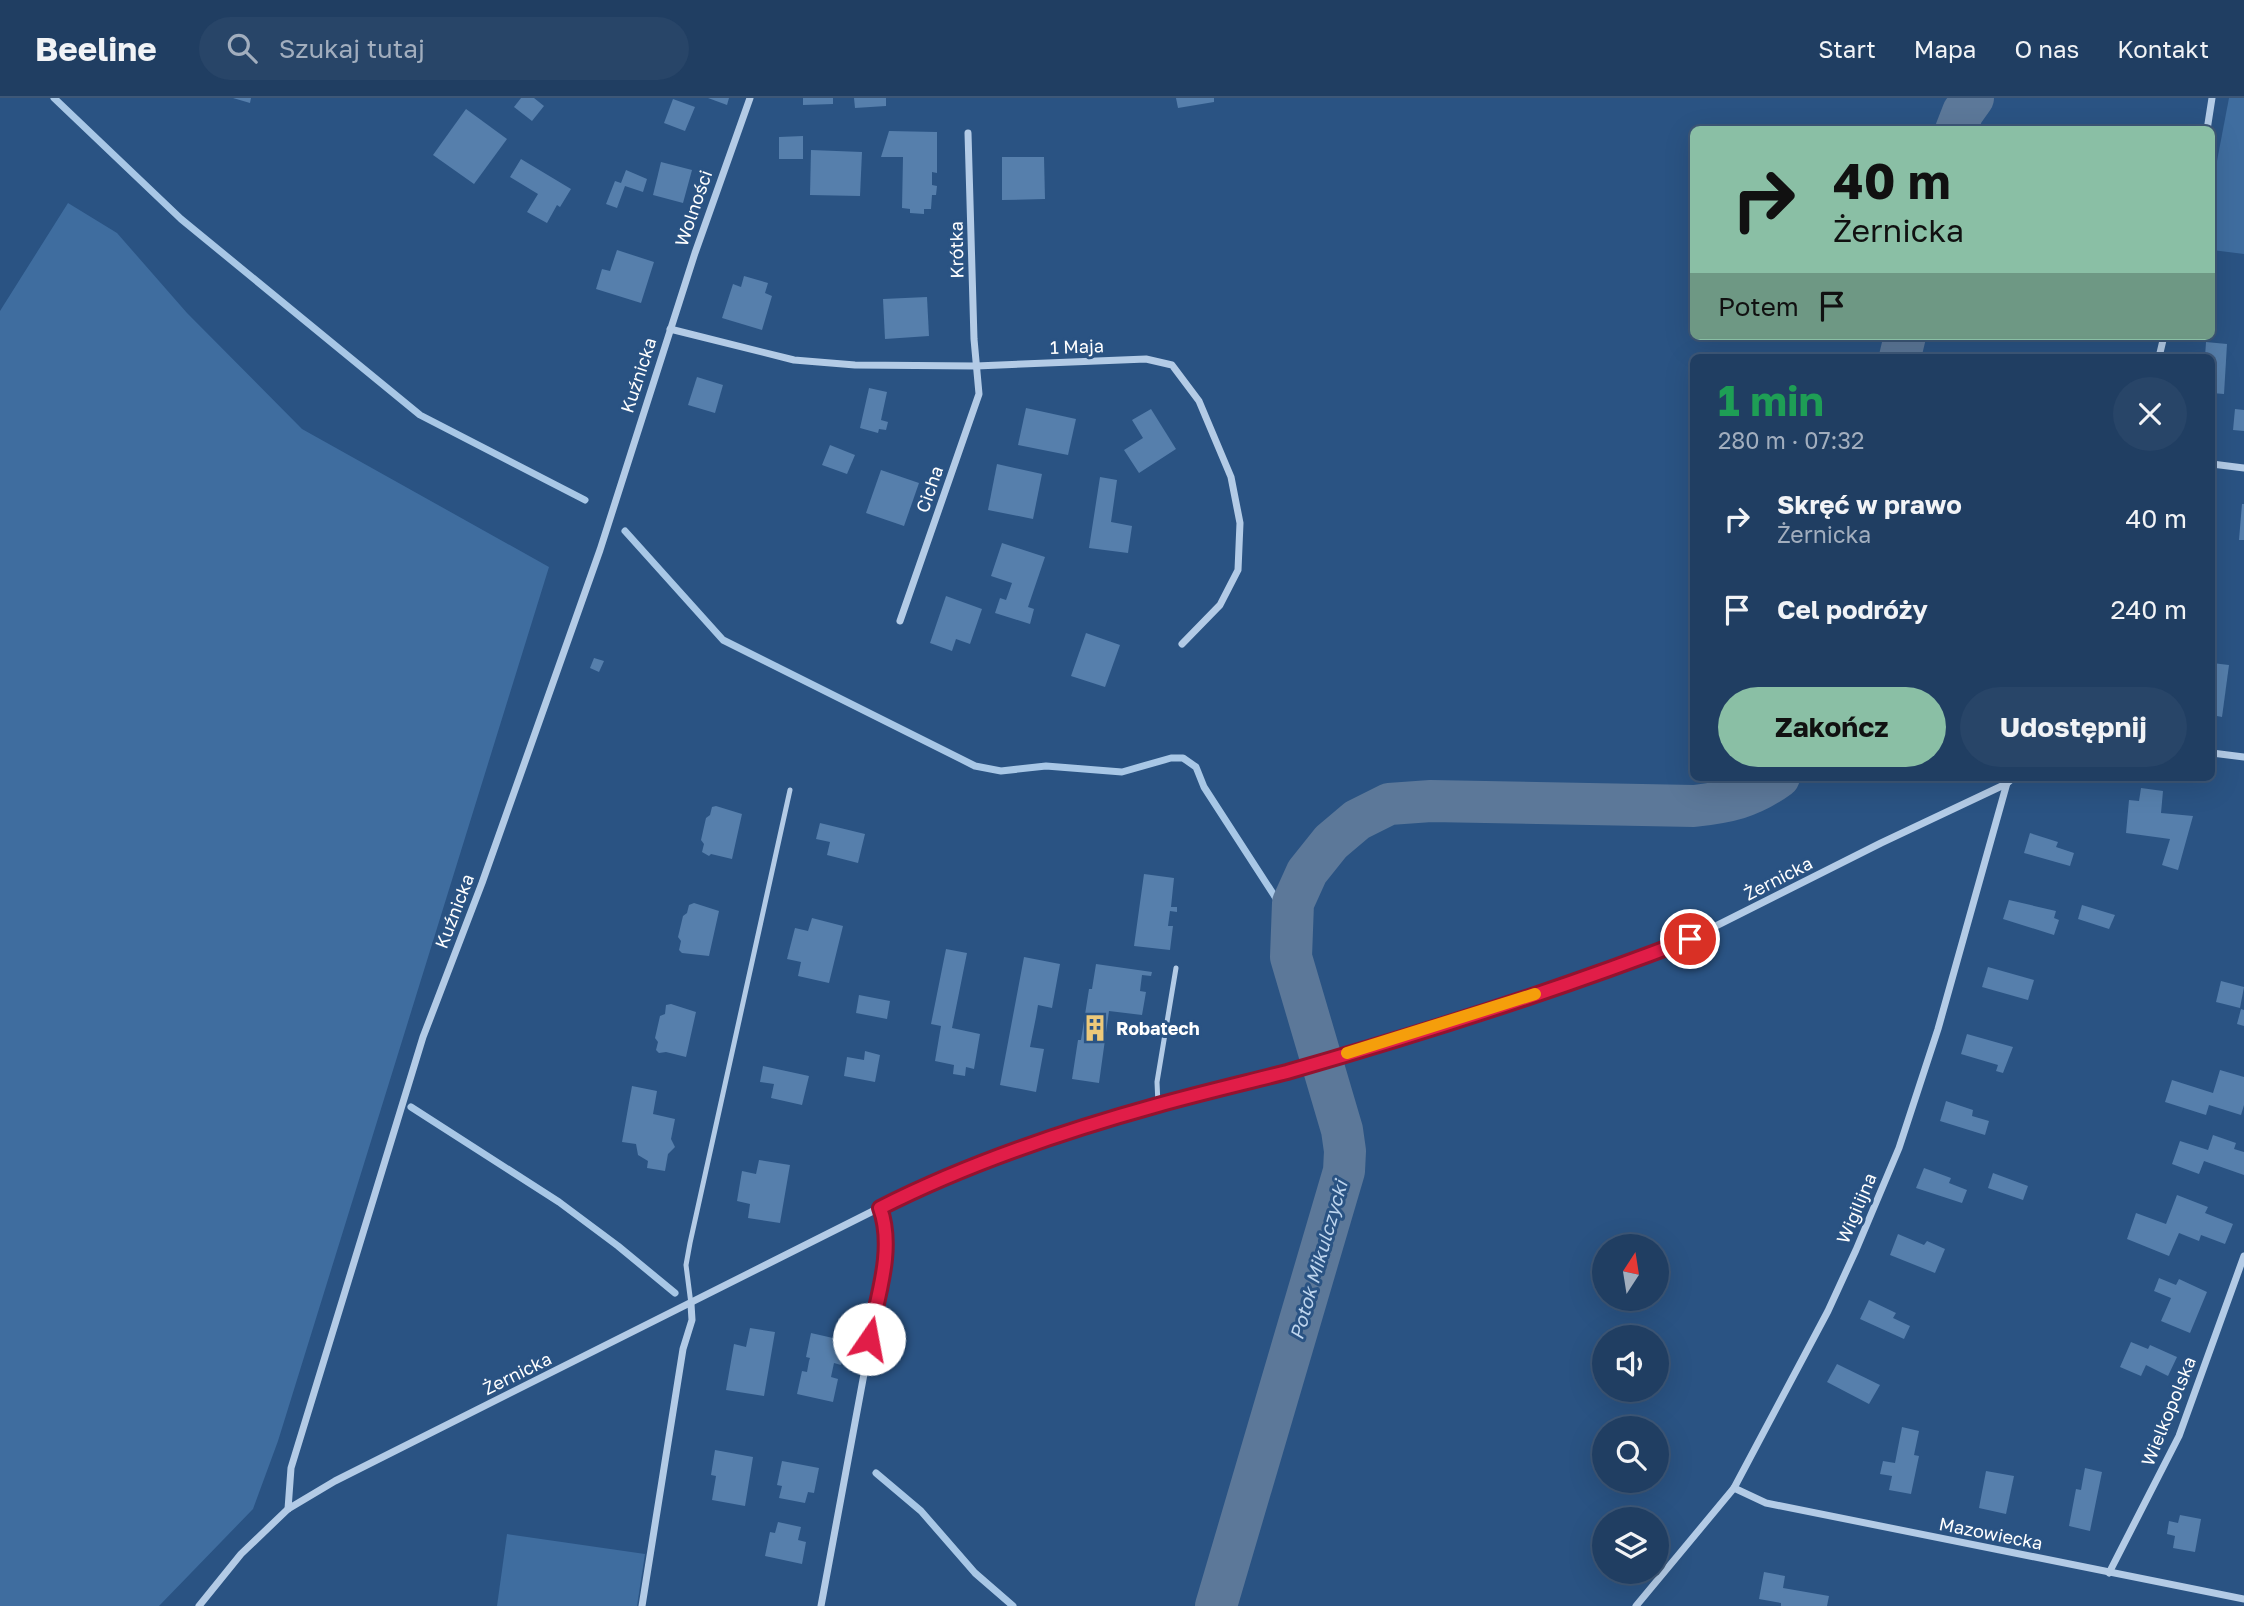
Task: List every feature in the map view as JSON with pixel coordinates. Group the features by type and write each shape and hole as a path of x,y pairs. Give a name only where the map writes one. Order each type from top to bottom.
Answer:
{"street":[{"name":"Wolności","path":"670,329 750,98"},
{"path":"2208,126 2212,98"},
{"name":"Krótka","path":"968,133 976,366"},
{"name":"1 Maja","path":"670,329 794,360 855,365 976,366 1146,359 1172,365 1199,401 1231,477 1240,523 1238,570 1220,605 1182,645"},
{"name":"Kuźnicka","path":"288,1509 293,1460 423,1037 587,587 670,329"},
{"name":"Cicha","path":"900,621 979,394 976,366"},
{"path":"2215,464 2244,468"},
{"path":"2215,753 2244,757"},
{"name":"Żernicka","path":"199,1606 242,1554 288,1509 335,1480 880,1208 989,1161 1067,1133 1158,1105 1287,1072 1510,1003 1631,962 1690,939 2005,781"},
{"name":"Wigilijna","path":"1636,1606 1734,1488 1828,1311 1899,1148 1938,1030 2008,781"},
{"path":"821,1606 884,1266 886,1223 880,1208"},
{"name":"Wielkopolska","path":"2109,1573 2179,1436 2244,1256"},
{"path":"642,1606 683,1349 692,1320 691,1304"},
{"name":"Mazowiecka","path":"1734,1488 1766,1503 2244,1599"}],"lane":[{"path":"691,1304 686,1265 690,1243 790,790"},
{"path":"1158,1105 1157,1082 1177,968"}],"shaded area":[{"path":"2229,98 2244,98 2244,254 2215,250 2215,171"},
{"path":"68,203 117,233 187,313 302,429 549,567 278,1441 253,1509 159,1606 0,1606 0,311"},
{"path":"507,1534 645,1554 637,1606 497,1606"}],"building":[{"path":"233,98 251,98 250,103"},
{"path":"521,98 534,98 544,106 532,121 514,107"},
{"path":"708,98 729,98 727,105"},
{"path":"803,98 833,98 833,104 803,105"},
{"path":"854,98 886,98 886,106 855,108"},
{"path":"1176,98 1214,98 1214,102 1178,108"},
{"path":"673,99 695,107 685,131 664,123"},
{"path":"466,109 507,139 474,184 433,155"},
{"path":"889,131 937,132 937,173 932,172 932,185 937,186 936,195 932,195 931,209 924,209 924,214 910,213 910,209 902,208 903,157 881,157"},
{"path":"803,136 803,159 779,159 779,137"},
{"path":"811,150 862,152 860,196 810,195"},
{"path":"1002,157 1044,157 1045,199 1002,200"},
{"path":"521,159 571,189 560,207 557,205 547,223 527,212 538,194 510,177"},
{"path":"661,162 692,170 683,203 653,195"},
{"path":"626,170 647,179 643,192 625,186 617,208 606,204 615,181 621,183"},
{"path":"617,250 654,262 641,303 596,289 602,269 610,271"},
{"path":"744,276 768,283 765,293 772,296 762,330 722,318 733,284 741,287"},
{"path":"927,297 929,336 885,339 883,299"},
{"path":"2206,342 2227,344 2224,394 2215,393 2215,354 2205,354"},
{"path":"697,377 723,385 715,413 688,405"},
{"path":"869,388 887,392 881,420 888,422 886,430 879,429 878,433 860,428"},
{"path":"1026,408 1076,419 1068,455 1018,445"},
{"path":"1151,409 1176,449 1139,473 1124,450 1143,438 1132,420"},
{"path":"2235,409 2244,410 2244,431 2233,430"},
{"path":"830,445 855,455 847,474 822,465"},
{"path":"997,464 1042,474 1033,519 988,510"},
{"path":"881,470 919,483 904,526 866,513"},
{"path":"1100,477 1117,480 1111,522 1132,526 1128,553 1089,548"},
{"path":"2242,504 2244,540 2239,540"},
{"path":"1002,543 1045,557 1028,607 1034,609 1030,624 995,613 1000,598 1006,600 1012,583 991,576"},
{"path":"946,596 982,609 970,644 956,639 952,651 930,643"},
{"path":"1086,633 1120,645 1105,687 1071,676"},
{"path":"594,658 604,661 599,672 590,668"},
{"path":"2215,663 2229,665 2222,717 2215,716"},
{"path":"2141,788 2163,791 2161,813 2193,816 2178,870 2162,865 2170,839 2126,833 2129,800 2139,801"},
{"path":"712,807 742,814 732,859 711,854 709,856 702,852 704,844 701,840 706,818"},
{"path":"820,823 865,834 858,863 827,855 830,842 816,839"},
{"path":"2030,833 2058,842 2056,847 2074,853 2070,866 2024,853"},
{"path":"1144,874 1174,878 1171,907 1177,907 1177,912 1170,911 1168,926 1173,926 1170,950 1134,946"},
{"path":"2009,900 2056,911 2054,918 2059,920 2054,935 2003,919"},
{"path":"694,903 719,911 709,956 682,953 679,950 681,941 678,937 683,916 689,905"},
{"path":"2082,905 2115,915 2109,929 2078,919"},
{"path":"812,918 843,926 829,983 798,976 801,962 787,959 795,928 808,931"},
{"path":"946,949 967,953 952,1028 980,1034 974,1069 966,1067 965,1076 953,1074 954,1065 935,1061 941,1026 931,1024"},
{"path":"1024,957 1060,964 1052,1008 1038,1005 1030,1047 1044,1049 1036,1092 1000,1085"},
{"name":"Robatech","path":"1096,964 1152,972 1151,976 1142,975 1140,991 1146,992 1142,1015 1109,1011 1099,1083 1072,1079"},
{"path":"1988,967 2034,980 2028,1000 1982,987"},
{"path":"2221,981 2244,987 2240,1008 2216,1002"},
{"path":"859,995 890,1001 887,1019 856,1013"},
{"path":"671,1004 696,1012 686,1057 659,1053 656,1050 658,1042 655,1038 660,1016 665,1014 666,1005"},
{"path":"2241,1009 2244,1010 2244,1026 2237,1024"},
{"path":"1967,1034 2013,1047 2003,1073 1996,1071 1998,1065 1961,1054"},
{"path":"865,1051 880,1055 875,1082 844,1076 847,1057 864,1060"},
{"path":"763,1066 809,1076 802,1105 771,1098 774,1084 760,1082"},
{"path":"2220,1070 2244,1077 2244,1105 2241,1115 2209,1105 2206,1115 2165,1102 2172,1080 2213,1093"},
{"path":"632,1086 657,1091 653,1114 675,1119 671,1139 675,1147 668,1154 665,1171 647,1168 648,1161 638,1155 636,1144 622,1142"},
{"path":"1946,1101 1973,1110 1972,1116 1989,1121 1985,1135 1940,1121"},
{"path":"2213,1135 2236,1143 2234,1149 2244,1152 2244,1175 2204,1161 2199,1174 2172,1164 2180,1141 2208,1150"},
{"path":"759,1160 790,1165 780,1223 748,1218 750,1204 737,1201 742,1171 756,1174"},
{"path":"1924,1168 1951,1178 1949,1183 1967,1190 1962,1203 1916,1188"},
{"path":"1993,1173 2028,1186 2023,1200 1988,1188"},
{"path":"2177,1195 2208,1207 2205,1213 2233,1224 2225,1244 2201,1235 2199,1241 2179,1233 2169,1256 2127,1239 2136,1213 2166,1224"},
{"path":"1898,1234 1924,1245 1927,1241 1945,1249 1935,1273 1890,1255"},
{"path":"2159,1278 2176,1285 2179,1279 2207,1292 2190,1333 2161,1321 2171,1298 2154,1291"},
{"path":"1869,1300 1896,1313 1893,1318 1910,1326 1904,1339 1860,1319"},
{"path":"750,1328 775,1332 764,1396 726,1390 734,1344 746,1347"},
{"path":"811,1333 846,1341 841,1365 834,1363 831,1377 838,1379 833,1402 797,1394 802,1371 807,1372 810,1358 806,1357"},
{"path":"2131,1342 2148,1349 2150,1345 2177,1357 2168,1376 2146,1365 2141,1376 2120,1367"},
{"path":"1837,1364 1880,1385 1869,1404 1827,1382"},
{"path":"1902,1427 1919,1431 1914,1455 1919,1456 1911,1494 1889,1490 1892,1476 1880,1474 1883,1461 1895,1463"},
{"path":"715,1450 753,1457 745,1506 712,1500 716,1476 711,1475"},
{"path":"782,1461 819,1468 814,1493 808,1492 805,1503 779,1498 782,1486 777,1485"},
{"path":"2085,1468 2102,1472 2090,1531 2069,1526 2076,1489 2081,1490"},
{"path":"1986,1471 2014,1476 2006,1514 1979,1508"},
{"path":"2180,1515 2201,1519 2195,1552 2173,1548 2175,1536 2167,1534 2169,1521 2178,1523"},
{"path":"778,1522 801,1527 798,1540 806,1542 802,1564 765,1556 770,1532 775,1533"},
{"path":"1764,1572 1785,1576 1783,1588 1829,1596 1827,1606 1781,1606 1781,1603 1759,1599"}],"waterway":[{"path":"54,98 181,219 420,415 585,500"},
{"name":"Potok Mikulczycki","path":"1958,126 1973,98"},
{"name":"Potok Mikulczycki","path":"1901,354 1904,340"},
{"path":"625,531 723,640 975,766 1001,771 1046,766 1122,772 1171,758 1183,758 1196,767 1204,787 1292,923"},
{"name":"Potok Mikulczycki","path":"1216,1606 1344,1171 1342,1130 1291,957 1293,903 1307,872 1331,842 1357,820 1389,804 1431,801 1694,806 1738,798 1773,781"},
{"path":"411,1107 559,1202 675,1293"},
{"path":"876,1473 921,1511 975,1573 1013,1606"}],"slow traffic":[{"path":"1347,1053 1535,994"}],"place":[{"name":"Robatech","path":"1095,1028"}],"route":[{"path":"869,1339 884,1266 886,1223 880,1208 897,1199 989,1161 1067,1133 1158,1105 1287,1072 1510,1003 1690,939"}]}
